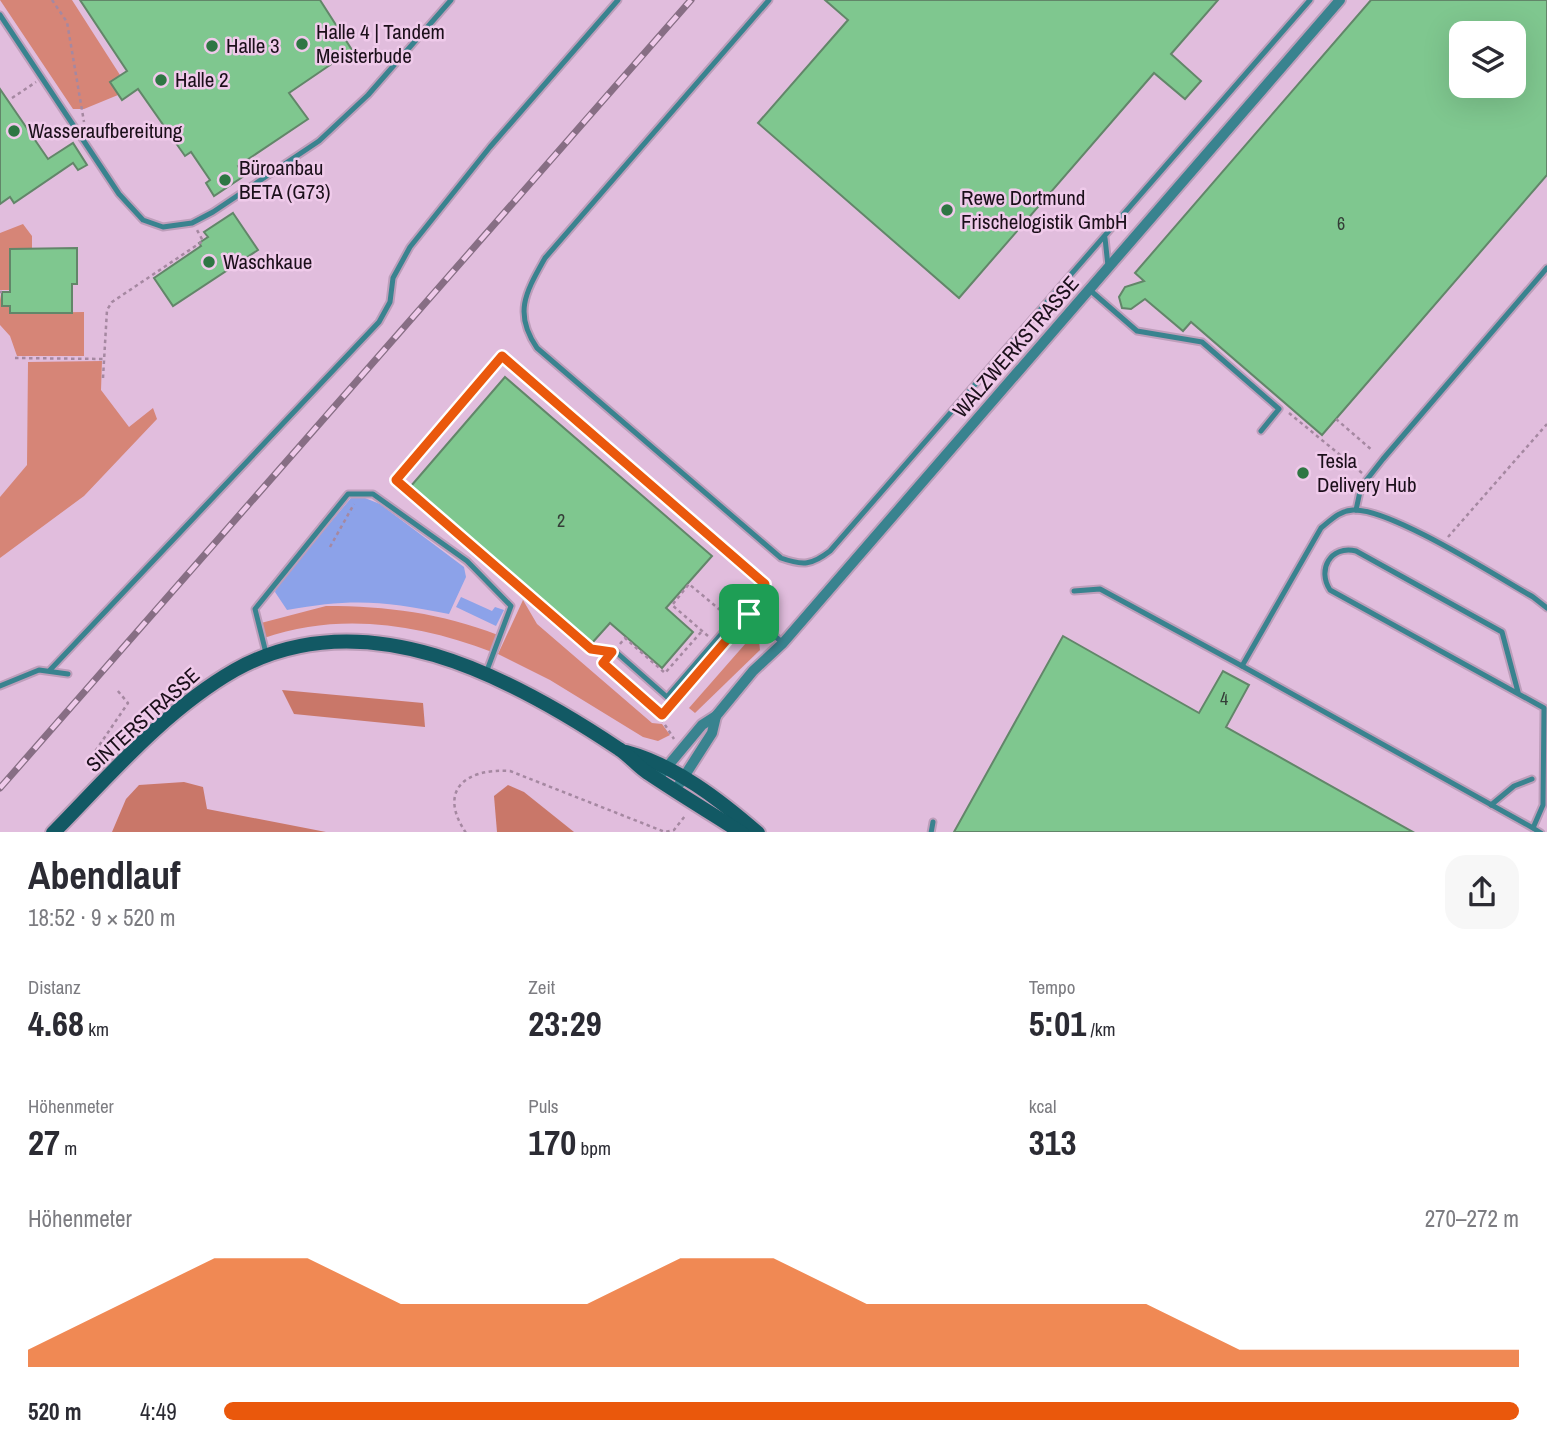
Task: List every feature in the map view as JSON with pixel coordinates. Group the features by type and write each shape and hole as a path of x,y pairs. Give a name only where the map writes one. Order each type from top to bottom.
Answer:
{"street":[{"name":"WALZWERKSTRASSE","path":"662,773 702,724 716,716 753,671 783,643 1091,291 1340,0"},
{"name":"SINTERSTRASSE","path":"53,832 189,701 236,670 267,657 321,643 367,640 419,649 527,695 758,832"},
{"name":"WALZWERKSTRASSE","path":"679,784 712,733 716,716"},
{"name":"SINTERSTRASSE","path":"679,784 742,832"}],"lane":[{"path":"0,15 120,194 143,220 163,227 192,223 319,141 368,95 451,0"},
{"path":"50,670 379,322 390,302 393,278 411,247 490,147 618,0"},
{"path":"769,0 545,258 530,285 522,310 525,330 537,348 781,558 799,564 814,564 830,551 1310,0"},
{"path":"1105,237 1109,269"},
{"path":"1356,510 1361,486 1547,268"},
{"path":"1091,291 1137,331 1202,342 1279,409 1261,431"},
{"path":"502,356 765,584 733,621 667,697 612,652 591,649 396,480 502,356"},
{"path":"267,657 255,609 348,494 360,491 373,494 467,561 511,606 485,675"},
{"path":"1242,666 1321,528 1339,512 1356,510 1384,514 1533,597 1547,608"},
{"path":"1518,692 1502,632 1356,551 1345,549 1335,553 1327,561 1324,573 1330,590 1544,708 1543,805 1533,828"},
{"path":"1074,591 1100,589 1541,832"},
{"path":"743,609 783,643"},
{"path":"0,686 19,676 50,670 68,674"},
{"path":"1491,805 1514,786 1532,779"},
{"path":"931,832 933,822"}],"path":[{"path":"52,0 67,22 88,147"},
{"path":"12,98 34,83"},
{"path":"103,378 107,310 111,302 203,240 192,223"},
{"path":"15,358 104,359"},
{"path":"1279,409 1289,413 1368,478"},
{"path":"1336,419 1373,451"},
{"path":"1448,537 1547,424"},
{"path":"330,547 360,491"},
{"path":"715,642 672,605 689,584 733,621"},
{"path":"662,715 603,663 625,638 665,673 702,631"},
{"path":"103,760 94,753 128,703 117,690"},
{"path":"667,697 660,717 674,739"},
{"path":"662,715 677,698"},
{"path":"466,832 453,806 455,791 464,780 493,770 510,771 664,832 674,830 685,816"}],"shaded area":[{"path":"0,0 72,0 120,75 110,82 118,95 84,109 73,109"},
{"path":"23,224 32,236 32,249 10,249 10,290 0,290 0,233"},
{"path":"0,294 2,306 10,306 10,313 84,312 84,356 17,356 10,336 0,325"},
{"path":"102,361 101,390 129,427 153,408 157,419 84,496 0,558 0,497 27,465 28,362"},
{"path":"523,600 537,624 652,723 662,724 670,735 658,741 643,737 550,680 498,654"},
{"path":"326,606 414,612 456,621 498,635 492,652 436,634 379,625 321,625 264,638 261,623"},
{"path":"753,635 759,641 760,650 695,713 689,708"},
{"path":"282,690 423,703 425,727 294,714"},
{"path":"184,782 203,787 207,809 326,832 112,832 126,799 139,785"},
{"path":"508,785 524,792 574,832 497,832 494,796"}],"water":[{"path":"360,496 380,504 464,567 466,577 449,614 406,606 368,603 331,604 287,610 275,592 277,586 351,498"},
{"path":"461,597 492,611 495,607 504,610 496,626 456,607"}],"building":[{"path":"80,0 320,0 352,50 289,93 308,119 238,166 244,176 214,196 206,183 210,180 191,152 185,156 138,89 122,100 110,82 127,71"},
{"name":"Rewe Dortmund Frischelogistik GmbH","path":"825,0 1218,0 1171,54 1201,81 1185,99 1154,73 959,298 758,123 848,20"},
{"path":"1371,0 1547,0 1547,175 1322,435 1191,322 1183,331 1145,299 1131,309 1122,308 1119,297 1125,287 1144,281 1135,273"},
{"name":"Wasseraufbereitung","path":"0,89 48,159 73,143 87,165 78,170 73,163 14,203 10,197 0,204"},
{"name":"Waschkaue","path":"233,213 258,250 173,306 154,278 201,246 199,243 208,237 204,232"},
{"path":"77,248 77,284 72,284 72,313 10,313 10,306 2,306 2,292 10,292 10,249"},
{"path":"505,377 712,556 666,608 693,632 662,668 610,623 592,643 411,486"},
{"path":"1063,636 1199,713 1223,671 1249,685 1226,727 1413,832 954,832"}],"railway":[{"path":"0,788 691,0"}],"place":[{"name":"Halle 4 | Tandem Meisterbude","path":"302,44"},
{"name":"Halle 3","path":"212,46"},
{"name":"Halle 2","path":"161,80"},
{"name":"Wasseraufbereitung","path":"14,131"},
{"name":"Büroanbau BETA (G73)","path":"225,180"},
{"name":"Rewe Dortmund Frischelogistik GmbH","path":"947,210"},
{"name":"Waschkaue","path":"209,262"},
{"name":"Tesla Delivery Hub","path":"1303,473"}],"route":[{"path":"502,356 765,584 743,609 749,614 662,715 603,663 612,652 591,649 396,480 502,356"}]}
